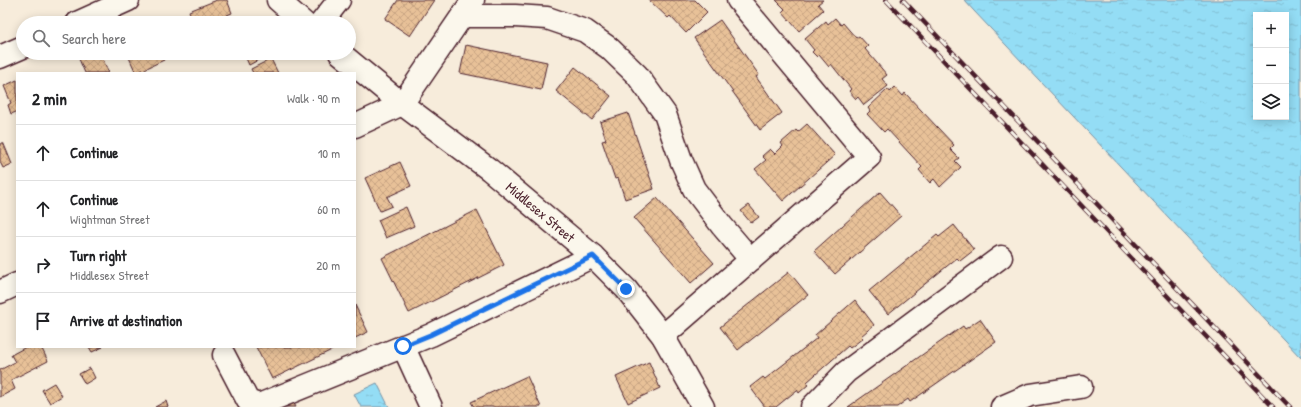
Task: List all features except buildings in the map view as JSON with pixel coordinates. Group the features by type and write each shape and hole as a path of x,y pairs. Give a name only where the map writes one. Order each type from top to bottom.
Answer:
{"street":[{"path":"93,16 128,0"},
{"path":"278,0 296,16"},
{"path":"326,16 339,0"},
{"path":"663,336 870,157 738,0"},
{"path":"356,126 402,104 468,8 515,16 547,18 585,31 609,48 637,75 665,114 681,160 694,189 722,226 751,260"},
{"path":"0,57 16,50"},
{"name":"Middlesex Street","path":"349,60 402,104 490,170 593,256 626,289 663,336 703,407"},
{"path":"224,354 248,401 259,405 430,335 593,256"},
{"path":"812,407 846,372 1001,257"},
{"path":"0,292 16,284"},
{"path":"403,346 431,407"},
{"path":"1002,407 1030,395 1081,388"}],"water":[{"path":"964,0 1301,0 1301,358"},
{"path":"377,383 389,407 361,407 354,394"}],"railway":[{"path":"886,0 1273,407"},
{"path":"903,0 1290,407"}],"route":[{"path":"403,346 430,335 593,256 626,289"}]}
